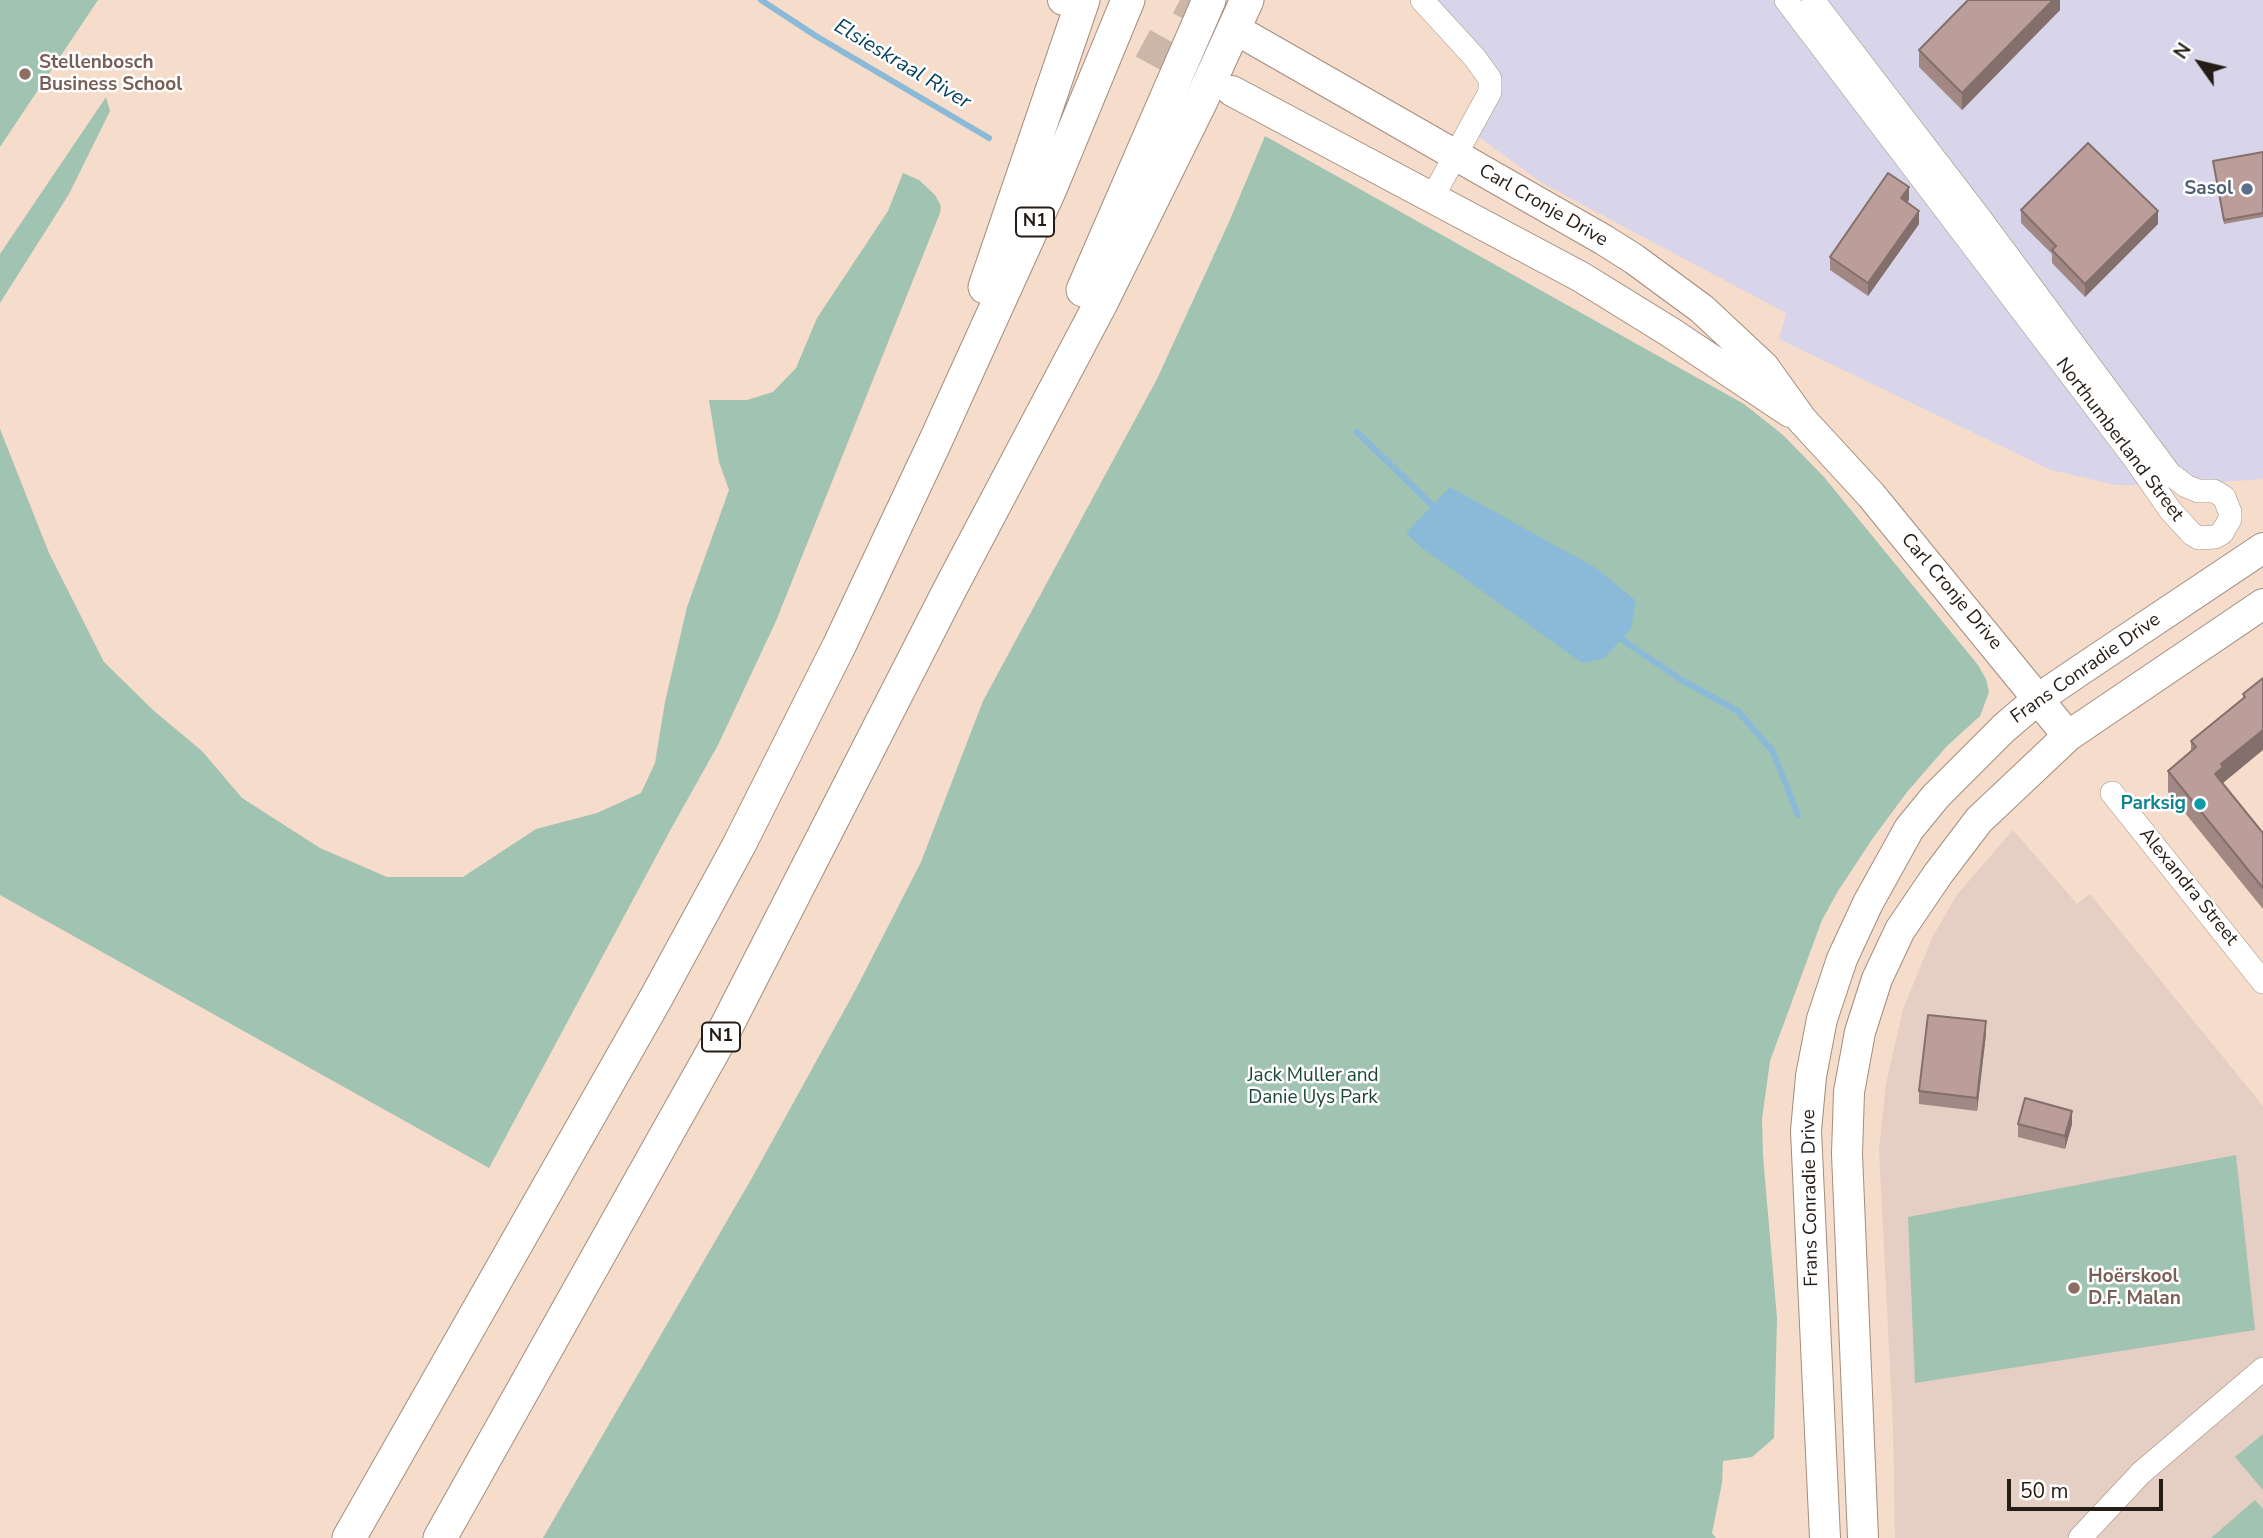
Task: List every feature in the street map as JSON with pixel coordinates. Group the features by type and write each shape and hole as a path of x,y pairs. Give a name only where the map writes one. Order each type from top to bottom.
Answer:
{"highway":[{"path":"935,442 1083,0"},
{"name":"N1","path":"349,1538 656,998 739,845 840,644 935,442 1050,189 1128,0"},
{"name":"N1","path":"440,1538 720,1039 950,589 1209,0"},
{"path":"950,589 1102,301 1201,101 1247,0"}],"main road":[{"name":"Carl Cronje Drive","path":"1249,37 1634,259 1702,309 1764,367 1802,420 1862,485 2068,736"},
{"name":"Carl Cronje Drive","path":"1233,91 1581,277 1670,332 1802,420"},
{"name":"Frans Conradie Drive","path":"1825,1538 1806,1131 1811,1076 1822,1019 1842,959 1868,903 1909,829 1936,796 2004,728 2038,699 2263,548"},
{"name":"Frans Conradie Drive","path":"1863,1538 1847,1154 1849,1092 1860,1032 1877,979 1900,930 1979,820 2068,736 2263,604"}],"street":[{"path":"1422,0 1475,58 1490,79 1490,92 1432,198"},
{"name":"Northumberland Street","path":"1786,0 2171,510 2192,534 2199,538 2215,537 2222,533 2230,519 2224,497 2214,491 2190,488 2170,474 1977,214 1813,0"},
{"name":"Alexandra Street","path":"2112,793 2263,982"},
{"path":"2080,1538 2141,1474 2263,1369"}],"shaded area":[{"path":"1417,0 2263,0 2263,479 2178,485 2115,485 2051,470 1779,339 1786,313 1542,183 1461,124 1479,91 1479,76"},
{"name":"Hoërskool D.F. Malan","path":"2013,830 2077,904 2090,894 2263,1106 2263,1538 1895,1538 1893,1427 1879,1149 1886,1084 1903,1009 1933,936 1956,896"}],"green space":[{"name":"Stellenbosch Business School","path":"0,0 98,0 0,147"},
{"path":"106,97 110,111 69,194 0,303 0,254"},
{"name":"Jack Muller and Danie Uys Park","path":"1265,136 1744,404 1783,435 1824,477 1978,665 1986,679 1989,692 1980,716 1947,746 1907,792 1838,891 1822,920 1770,1061 1762,1119 1777,1318 1774,1438 1752,1457 1723,1461 1722,1483 1712,1533 1716,1538 543,1538 753,1176 856,989 921,862 983,701 1157,379"},
{"path":"903,173 919,180 935,195 941,206 940,213 776,621 718,745 489,1168 0,895 0,429 49,553 104,662 153,710 202,751 242,798 320,848 387,877 463,877 536,829 597,813 641,793 655,763 665,702 687,607 729,490 719,462 709,400 747,400 773,392 796,368 817,318 888,211"},
{"path":"2236,1155 2255,1330 1915,1383 1908,1217"},
{"path":"2263,1434 2263,1490 2235,1457"},
{"path":"2255,1500 2263,1509 2263,1538 2211,1538"}],"water":[{"path":"1450,487 1596,568 1636,601 1631,629 1603,659 1582,663 1421,547 1406,533"}],"building":[{"path":"1968,0 2053,0 1962,93 1919,50"},
{"path":"2088,143 2158,211 2085,284 2052,250 2056,246 2021,210"},
{"path":"2263,152 2263,213 2224,220 2213,161"},
{"path":"1888,173 1909,187 1901,198 1919,211 1868,283 1830,257"},
{"name":"Parksig","path":"2263,678 2263,730 2221,764 2223,767 2215,774 2263,833 2263,888 2168,771 2196,747 2191,741 2245,697 2243,694"},
{"path":"1928,1015 1986,1021 1977,1098 1919,1091"},
{"path":"2025,1098 2072,1111 2065,1136 2018,1124"}],"waterway":[{"name":"Elsieskraal River","path":"761,0 816,36 989,138"},
{"name":"Elsieskraal River","path":"1357,432 1432,505"},
{"name":"Elsieskraal River","path":"1621,639 1683,681 1738,711 1773,752 1798,815"}],"tunnel":[{"path":"1064,0 1201,75"},
{"path":"1180,0 1223,23"}],"place":[{"name":"Stellenbosch Business School","path":"25,74"},
{"name":"Sasol","path":"2247,189"},
{"name":"Parksig","path":"2200,804"},
{"name":"Hoërskool D.F. Malan","path":"2074,1288"}]}
